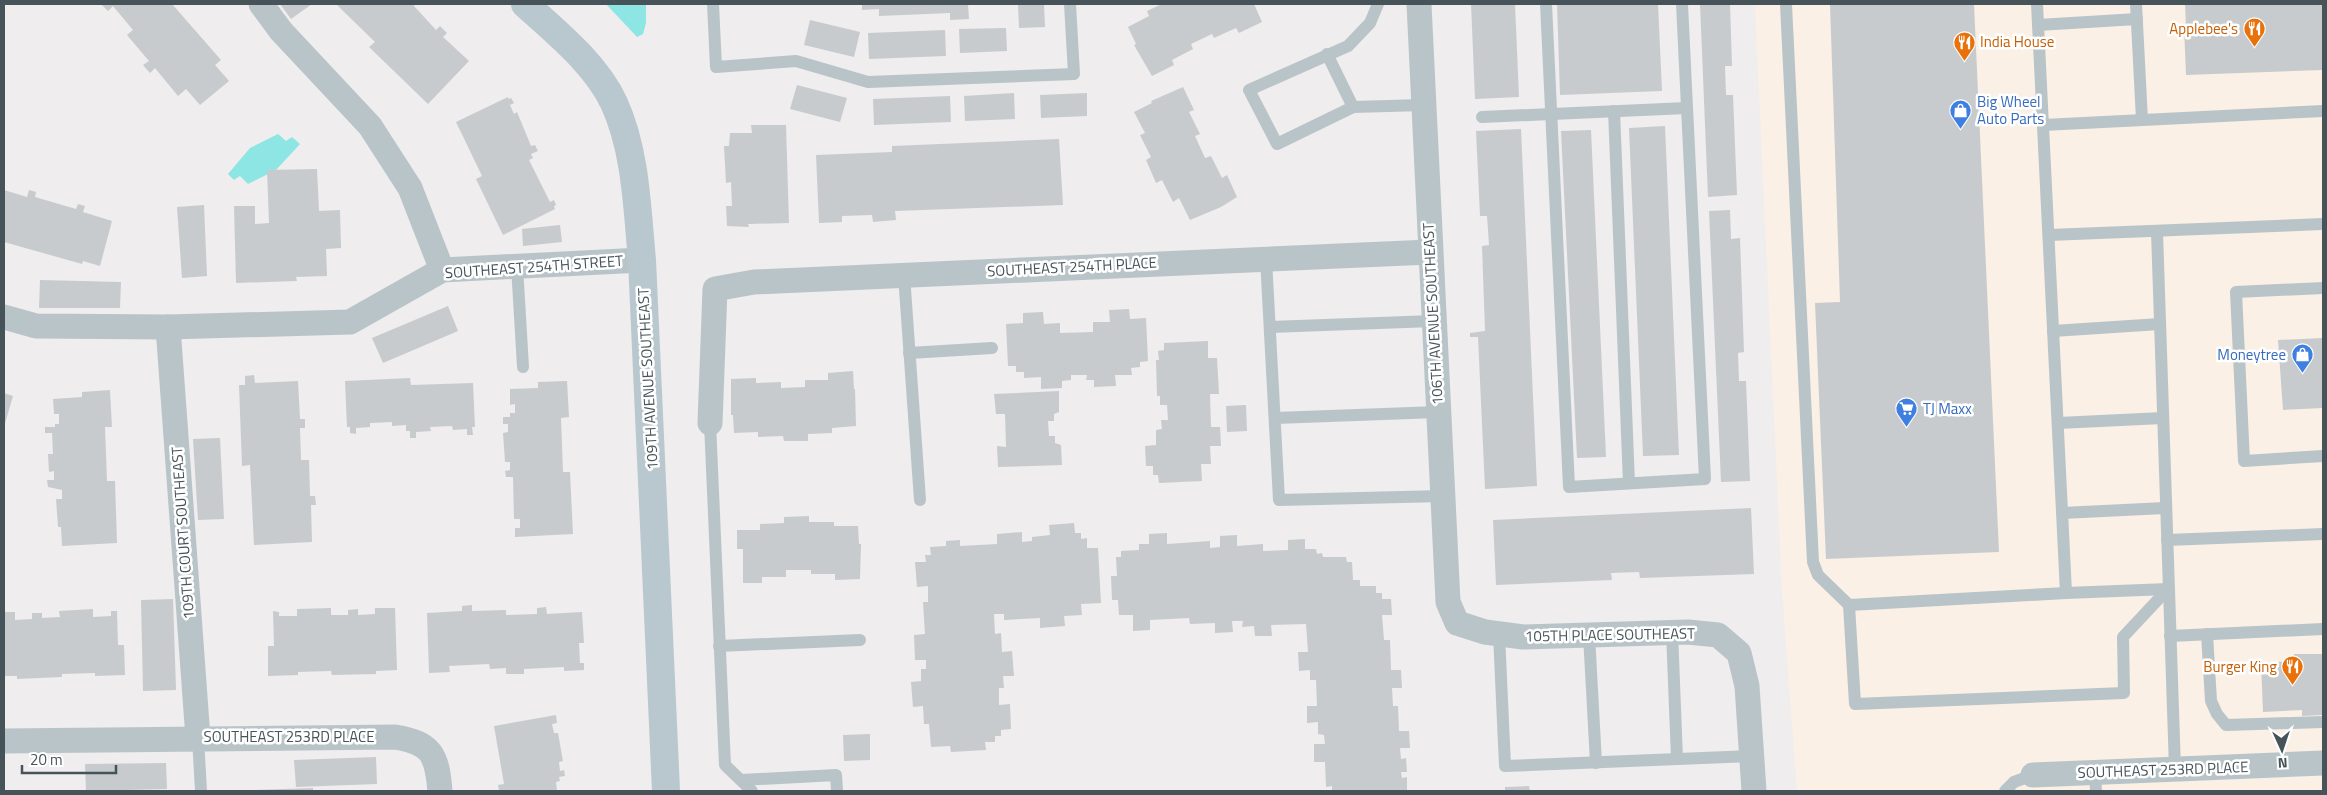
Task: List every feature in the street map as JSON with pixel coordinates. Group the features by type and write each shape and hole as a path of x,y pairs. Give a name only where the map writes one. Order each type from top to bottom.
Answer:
{"street":[{"path":"261,4 281,32 370,126 410,188 442,270"},
{"name":"109TH AVENUE SOUTHEAST","path":"525,4 569,43 590,68 613,102 628,142 642,260 666,791"},
{"name":"106TH AVENUE SOUTHEAST","path":"1419,4 1448,602 1457,622"},
{"name":"SOUTHEAST 254TH PLACE","path":"710,423 715,289 754,282 1430,252"},
{"name":"SOUTHEAST 254TH STREET","path":"168,327 350,322 442,270 642,260"},
{"path":"4,317 36,326 168,327"},
{"name":"109TH COURT SOUTHEAST","path":"168,327 198,738"},
{"name":"105TH PLACE SOUTHEAST","path":"1457,622 1486,632 1523,637 1672,632 1718,635 1739,653 1748,686 1754,791"},
{"name":"SOUTHEAST 253RD PLACE","path":"4,741 395,737 421,743 432,754 439,781"},
{"name":"SOUTHEAST 253RD PLACE","path":"2033,775 2095,782 2175,769 2323,763"}],"lane":[{"path":"714,4 716,67 796,61 868,82 1074,74 1070,4"},
{"path":"1378,4 1370,23 1348,46 1249,90 1277,144 1352,107 1423,105"},
{"path":"1546,4 1569,486 1705,479 1682,4"},
{"path":"1786,4 1813,562 1818,575 1849,605 1855,704 2124,693 2123,637 2168,589"},
{"path":"2037,4 2066,593"},
{"path":"2136,4 2142,120"},
{"path":"2038,25 2137,19"},
{"path":"1327,54 1352,107"},
{"path":"1482,118 1687,108"},
{"path":"1614,111 1629,483"},
{"path":"2043,125 2323,111"},
{"path":"2049,235 2323,224"},
{"path":"2157,232 2175,769"},
{"path":"1266,259 1279,500 1442,496"},
{"path":"517,266 523,367"},
{"path":"904,275 920,500"},
{"path":"2323,288 2236,292 2244,461 2323,456"},
{"path":"1270,327 1433,321"},
{"path":"2053,330 2160,324"},
{"path":"909,353 992,348"},
{"path":"1275,418 1438,412"},
{"path":"2058,423 2163,418"},
{"path":"710,423 725,765 752,791"},
{"path":"2062,514 2165,508"},
{"path":"2166,540 2323,534"},
{"path":"1849,605 2168,589"},
{"path":"2170,636 2323,629"},
{"path":"1672,632 1678,759"},
{"path":"1499,634 1505,766 1752,756"},
{"path":"2207,634 2211,701 2217,714 2226,725 2323,722"},
{"path":"1589,635 1596,763"},
{"path":"719,646 860,640"},
{"path":"198,738 201,791"},
{"path":"741,780 836,775 837,791"},
{"path":"2004,791 2014,782 2033,775"}],"shaded area":[{"path":"1755,4 2323,4 2323,791 1797,791 1782,589"}],"water":[{"path":"606,4 646,4 646,23 643,34 637,37"},
{"path":"278,134 286,141 292,137 300,144 276,170 248,184 240,176 234,180 228,174 250,148"}],"building":[{"path":"101,4 172,4 221,60 215,65 229,81 200,105 186,89 178,96 155,68 150,73 143,65 149,61 127,35 133,30 113,6 108,11"},
{"path":"280,4 312,4 291,19"},
{"path":"336,4 415,4 414,6 436,30 440,26 447,33 443,37 469,61 428,104 369,47 375,42"},
{"path":"862,4 968,4 969,19 950,20 950,13 879,16 879,9 862,10"},
{"path":"1018,4 1044,4 1045,27 1019,28"},
{"path":"1162,4 1254,4 1262,22 1239,33 1236,28 1214,38 1212,34 1191,44 1193,49 1172,60 1174,65 1152,76 1134,45 1136,44 1128,27 1149,16 1147,11"},
{"path":"1471,4 1515,4 1519,97 1475,99"},
{"path":"1557,4 1658,4 1662,91 1560,95"},
{"path":"1700,4 1730,4 1732,66 1725,66 1726,95 1733,95 1737,195 1708,197"},
{"name":"TJ Maxx","path":"1830,4 1974,4 1999,552 1826,559 1815,303 1840,302"},
{"name":"Applebee's","path":"2185,4 2323,4 2323,70 2186,75"},
{"path":"810,20 860,32 854,57 804,45"},
{"path":"1006,28 1007,51 960,53 959,29"},
{"path":"945,30 946,56 869,59 868,33"},
{"path":"797,85 847,98 840,122 790,109"},
{"path":"1183,87 1194,110 1189,112 1200,134 1195,136 1205,158 1211,156 1222,178 1227,175 1237,197 1221,207 1190,220 1179,198 1173,202 1162,180 1156,183 1146,160 1151,157 1140,135 1145,133 1134,112 1152,103 1151,101"},
{"path":"1014,93 1015,119 965,121 964,96"},
{"path":"1087,93 1087,116 1041,118 1040,95"},
{"path":"950,96 951,122 874,125 873,99"},
{"path":"508,97 514,103 510,105 514,114 517,112 531,146 535,145 538,151 531,154 533,158 529,160 550,202 554,200 556,205 554,206 555,209 503,235 476,179 482,176 456,122"},
{"path":"751,125 786,125 789,223 748,224 749,227 727,226 726,206 732,206 731,182 726,183 724,146 729,146 730,133 752,133"},
{"path":"1665,126 1679,455 1643,456 1629,128"},
{"path":"1521,129 1537,486 1485,489 1478,337 1470,337 1470,333 1485,331 1482,246 1489,245 1487,216 1480,216 1476,131"},
{"path":"1591,130 1606,457 1577,458 1561,131"},
{"path":"1059,139 1063,205 895,211 896,220 873,222 872,215 842,216 842,222 819,223 816,155 892,152 892,146"},
{"path":"317,169 319,211 340,210 341,248 326,249 327,276 296,277 297,281 236,283 234,206 255,206 255,224 269,223 267,170"},
{"path":"4,190 27,197 29,190 36,192 35,197 76,209 78,204 85,206 83,212 112,221 100,266 83,261 82,264 4,242"},
{"path":"204,205 207,276 182,278 177,207"},
{"path":"1730,210 1731,239 1740,238 1744,352 1738,353 1739,381 1746,381 1750,481 1721,482 1709,211"},
{"path":"560,225 562,242 523,246 522,229"},
{"path":"40,280 121,282 120,308 39,308"},
{"path":"448,306 458,331 383,363 372,338"},
{"path":"1129,309 1130,319 1146,318 1148,361 1140,362 1140,367 1131,368 1132,375 1115,375 1116,386 1094,387 1094,380 1086,380 1087,375 1071,375 1071,380 1062,381 1062,388 1041,389 1041,377 1024,378 1024,372 1016,372 1016,366 1008,366 1006,324 1023,323 1023,313 1043,312 1044,324 1060,323 1060,333 1093,332 1093,322 1110,322 1109,310"},
{"name":"Moneytree","path":"2323,338 2323,408 2283,410 2278,340"},
{"path":"1208,341 1208,358 1217,358 1219,394 1210,394 1211,427 1220,427 1221,446 1210,446 1211,464 1201,464 1202,481 1159,483 1158,475 1153,475 1153,466 1146,466 1145,446 1156,445 1156,430 1162,429 1161,420 1168,420 1167,405 1160,405 1160,396 1157,396 1156,360 1159,360 1158,351 1164,350 1164,343"},
{"path":"853,371 856,426 832,428 832,433 808,434 808,441 784,441 783,436 758,437 758,432 734,433 733,415 731,415 731,379 756,378 756,383 781,382 781,388 805,387 805,380 828,380 828,373"},
{"path":"254,375 255,383 298,381 300,419 305,419 305,428 300,428 301,460 309,460 310,496 315,496 316,505 311,505 312,542 254,545 250,465 242,466 239,385 245,385 245,376"},
{"path":"410,378 411,385 473,383 475,427 472,427 473,435 467,435 467,429 453,430 452,426 430,427 431,431 416,432 416,438 410,438 410,431 406,431 406,425 392,426 392,422 370,423 370,427 356,428 356,434 350,433 350,427 347,427 345,381"},
{"path":"567,381 569,417 561,418 563,472 570,472 573,534 515,537 515,528 520,528 520,519 514,519 513,477 506,477 505,471 510,470 510,462 505,462 503,433 508,432 508,424 503,424 503,417 510,417 510,413 515,413 515,404 510,405 510,389 538,388 538,382"},
{"path":"110,390 112,427 105,427 107,481 115,481 117,543 62,546 61,527 58,527 56,499 62,499 62,490 48,487 47,480 54,480 54,471 49,472 48,454 53,454 52,433 45,433 45,427 55,427 55,424 59,424 59,414 54,414 53,399 82,397 82,392"},
{"path":"1059,391 1059,412 1054,414 1054,421 1048,421 1049,436 1055,436 1055,443 1061,445 1062,465 998,467 997,446 1006,447 1005,414 996,414 994,394"},
{"path":"4,393 13,396 4,427"},
{"path":"1246,405 1247,431 1227,432 1226,406"},
{"path":"220,438 224,519 198,520 193,439"},
{"path":"1751,508 1754,574 1640,578 1639,572 1611,573 1612,580 1496,585 1493,520"},
{"path":"809,516 809,522 834,522 834,526 858,526 859,544 861,544 860,579 835,580 835,574 811,574 811,570 786,570 786,577 762,577 762,583 743,583 743,549 737,549 737,530 760,530 760,524 784,523 784,517"},
{"path":"1074,523 1075,533 1081,533 1081,539 1087,538 1087,548 1098,548 1101,603 1081,604 1082,615 1064,616 1065,626 1040,628 1040,618 1004,620 1004,614 994,614 995,634 1001,633 1002,652 1012,651 1014,676 1003,676 1004,688 999,688 999,705 1010,704 1011,729 1001,730 1001,736 995,736 995,742 985,742 986,750 951,752 950,746 931,747 929,724 924,724 923,706 913,707 911,682 921,681 921,669 926,669 926,660 915,660 914,635 925,634 923,602 928,602 928,586 917,587 915,562 926,562 925,555 931,555 930,547 946,546 946,541 960,540 960,546 997,544 997,534 1022,532 1022,542 1032,541 1032,537 1050,535 1049,525"},
{"path":"1167,533 1167,544 1210,541 1210,548 1220,547 1220,536 1237,535 1237,546 1263,544 1263,551 1288,550 1288,540 1305,539 1305,549 1316,549 1317,554 1322,553 1323,557 1346,557 1347,562 1352,562 1353,580 1360,580 1360,586 1376,586 1376,593 1382,593 1382,599 1391,599 1392,615 1382,615 1384,640 1390,640 1391,670 1401,670 1402,688 1392,688 1393,706 1398,706 1399,731 1409,731 1410,748 1400,748 1401,759 1406,758 1407,772 1401,772 1402,778 1407,777 1407,791 1332,791 1332,786 1326,787 1325,762 1314,762 1314,744 1325,744 1324,735 1318,734 1318,722 1307,723 1307,706 1317,706 1316,680 1310,680 1310,670 1299,671 1298,652 1308,652 1306,624 1271,625 1272,636 1255,636 1254,626 1242,627 1243,621 1232,621 1233,632 1215,633 1215,623 1190,624 1189,618 1150,620 1150,630 1133,631 1133,615 1119,615 1118,600 1112,600 1111,576 1117,576 1116,557 1121,557 1121,551 1139,550 1139,544 1149,544 1149,534"},
{"path":"173,599 176,690 143,691 141,600"},
{"path":"472,605 472,611 506,610 506,615 537,614 537,608 546,607 547,614 582,612 584,643 579,643 580,663 584,663 584,670 564,671 564,667 524,669 524,674 506,674 506,668 490,669 489,664 449,666 450,672 429,673 427,613 462,611 462,606"},
{"path":"331,608 331,615 348,615 348,610 358,609 358,615 375,614 375,608 395,608 397,670 376,671 376,674 332,675 331,671 298,672 298,675 268,676 268,646 274,646 273,611 279,612 279,616 297,616 297,609"},
{"path":"93,609 93,617 111,616 111,611 117,611 118,645 124,645 125,675 95,676 95,673 62,674 62,677 17,679 17,676 4,676 4,612 15,612 15,620 32,619 32,613 42,613 42,618 60,617 59,611"},
{"name":"Burger King","path":"2294,654 2323,654 2323,715 2302,716 2302,710 2263,712 2261,663 2294,661"},
{"path":"556,715 557,723 552,724 554,733 558,733 563,761 559,762 560,771 564,770 565,776 559,777 560,781 556,782 557,791 499,791 498,785 504,784 494,726"},
{"path":"870,734 870,760 844,761 843,735"},
{"path":"376,757 377,784 296,787 294,760"},
{"path":"166,763 167,789 86,791 85,764"},
{"path":"1529,786 1530,791 1505,791 1505,787"},
{"path":"313,788 313,791 254,791 254,790"}],"place":[{"name":"Applebee's","path":"2254,48"},
{"name":"India House","path":"1964,61"},
{"name":"Big Wheel Auto Parts","path":"1961,130"},
{"name":"Moneytree","path":"2302,374"},
{"name":"TJ Maxx","path":"1907,428"},
{"name":"Burger King","path":"2293,686"}]}
